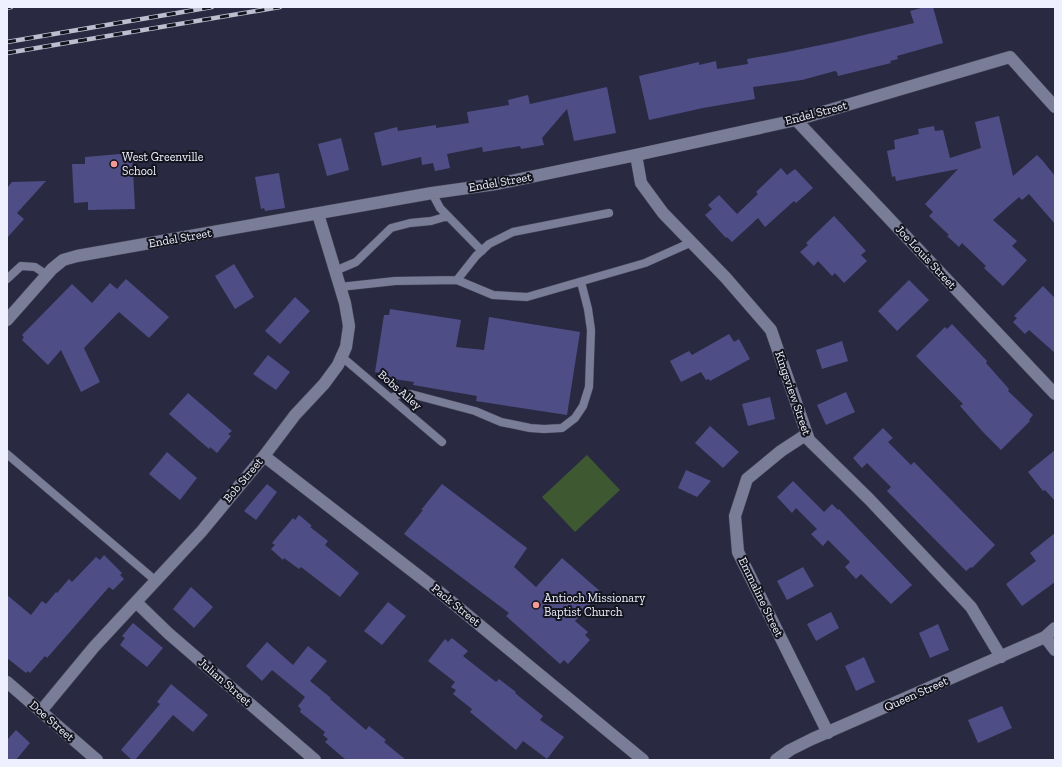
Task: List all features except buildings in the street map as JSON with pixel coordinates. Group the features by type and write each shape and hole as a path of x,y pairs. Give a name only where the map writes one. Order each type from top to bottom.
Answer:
{"street":[{"name":"Endel Street","path":"7,320 47,275 63,260 77,256 432,193 496,184 636,155 796,120 1010,57 1055,107"},
{"name":"Joe Louis Street","path":"796,120 1055,394"},
{"name":"Kingsview Street","path":"636,155 641,183 663,213 726,278 771,330 809,440 870,500 971,607 1000,657"},
{"name":"Bob Street","path":"41,711 94,647 201,532 264,456 295,415 324,384 338,365 346,347 349,326 345,303 318,214"},
{"name":"Emmaline Street","path":"807,434 781,451 747,479 735,516 738,552 828,733"},
{"name":"Pack Street","path":"264,456 442,594 643,760"},
{"name":"Julian Street","path":"136,602 168,633 315,760"},
{"name":"Queen Street","path":"776,760 790,750 1045,637 1055,628"},
{"path":"1045,637 1055,650"},
{"name":"Doe Street","path":"7,682 97,760"}],"lane":[{"path":"432,193 440,208 482,250"},
{"path":"457,280 482,250 489,244 513,232 609,213"},
{"path":"335,271 356,262 391,228 410,223 431,221 448,216"},
{"path":"340,287 395,280 457,280 493,295 527,297 645,263 692,242"},
{"path":"7,279 21,266 35,266 47,275"},
{"path":"390,398 401,394 411,394 475,411 509,424 544,430 562,428 575,418 583,406 589,387 592,330 581,282"},
{"name":"Bobs Alley","path":"342,357 442,442"},
{"path":"7,454 156,581"}],"green space":[{"path":"587,455 620,490 575,532 542,497"}],"railway":[{"path":"7,8 11,7"},
{"path":"7,42 212,7"},
{"path":"7,53 280,7"}],"place":[{"name":"West Greenville School","path":"114,164"},
{"name":"Antioch Missionary Baptist Church","path":"536,605"}]}
